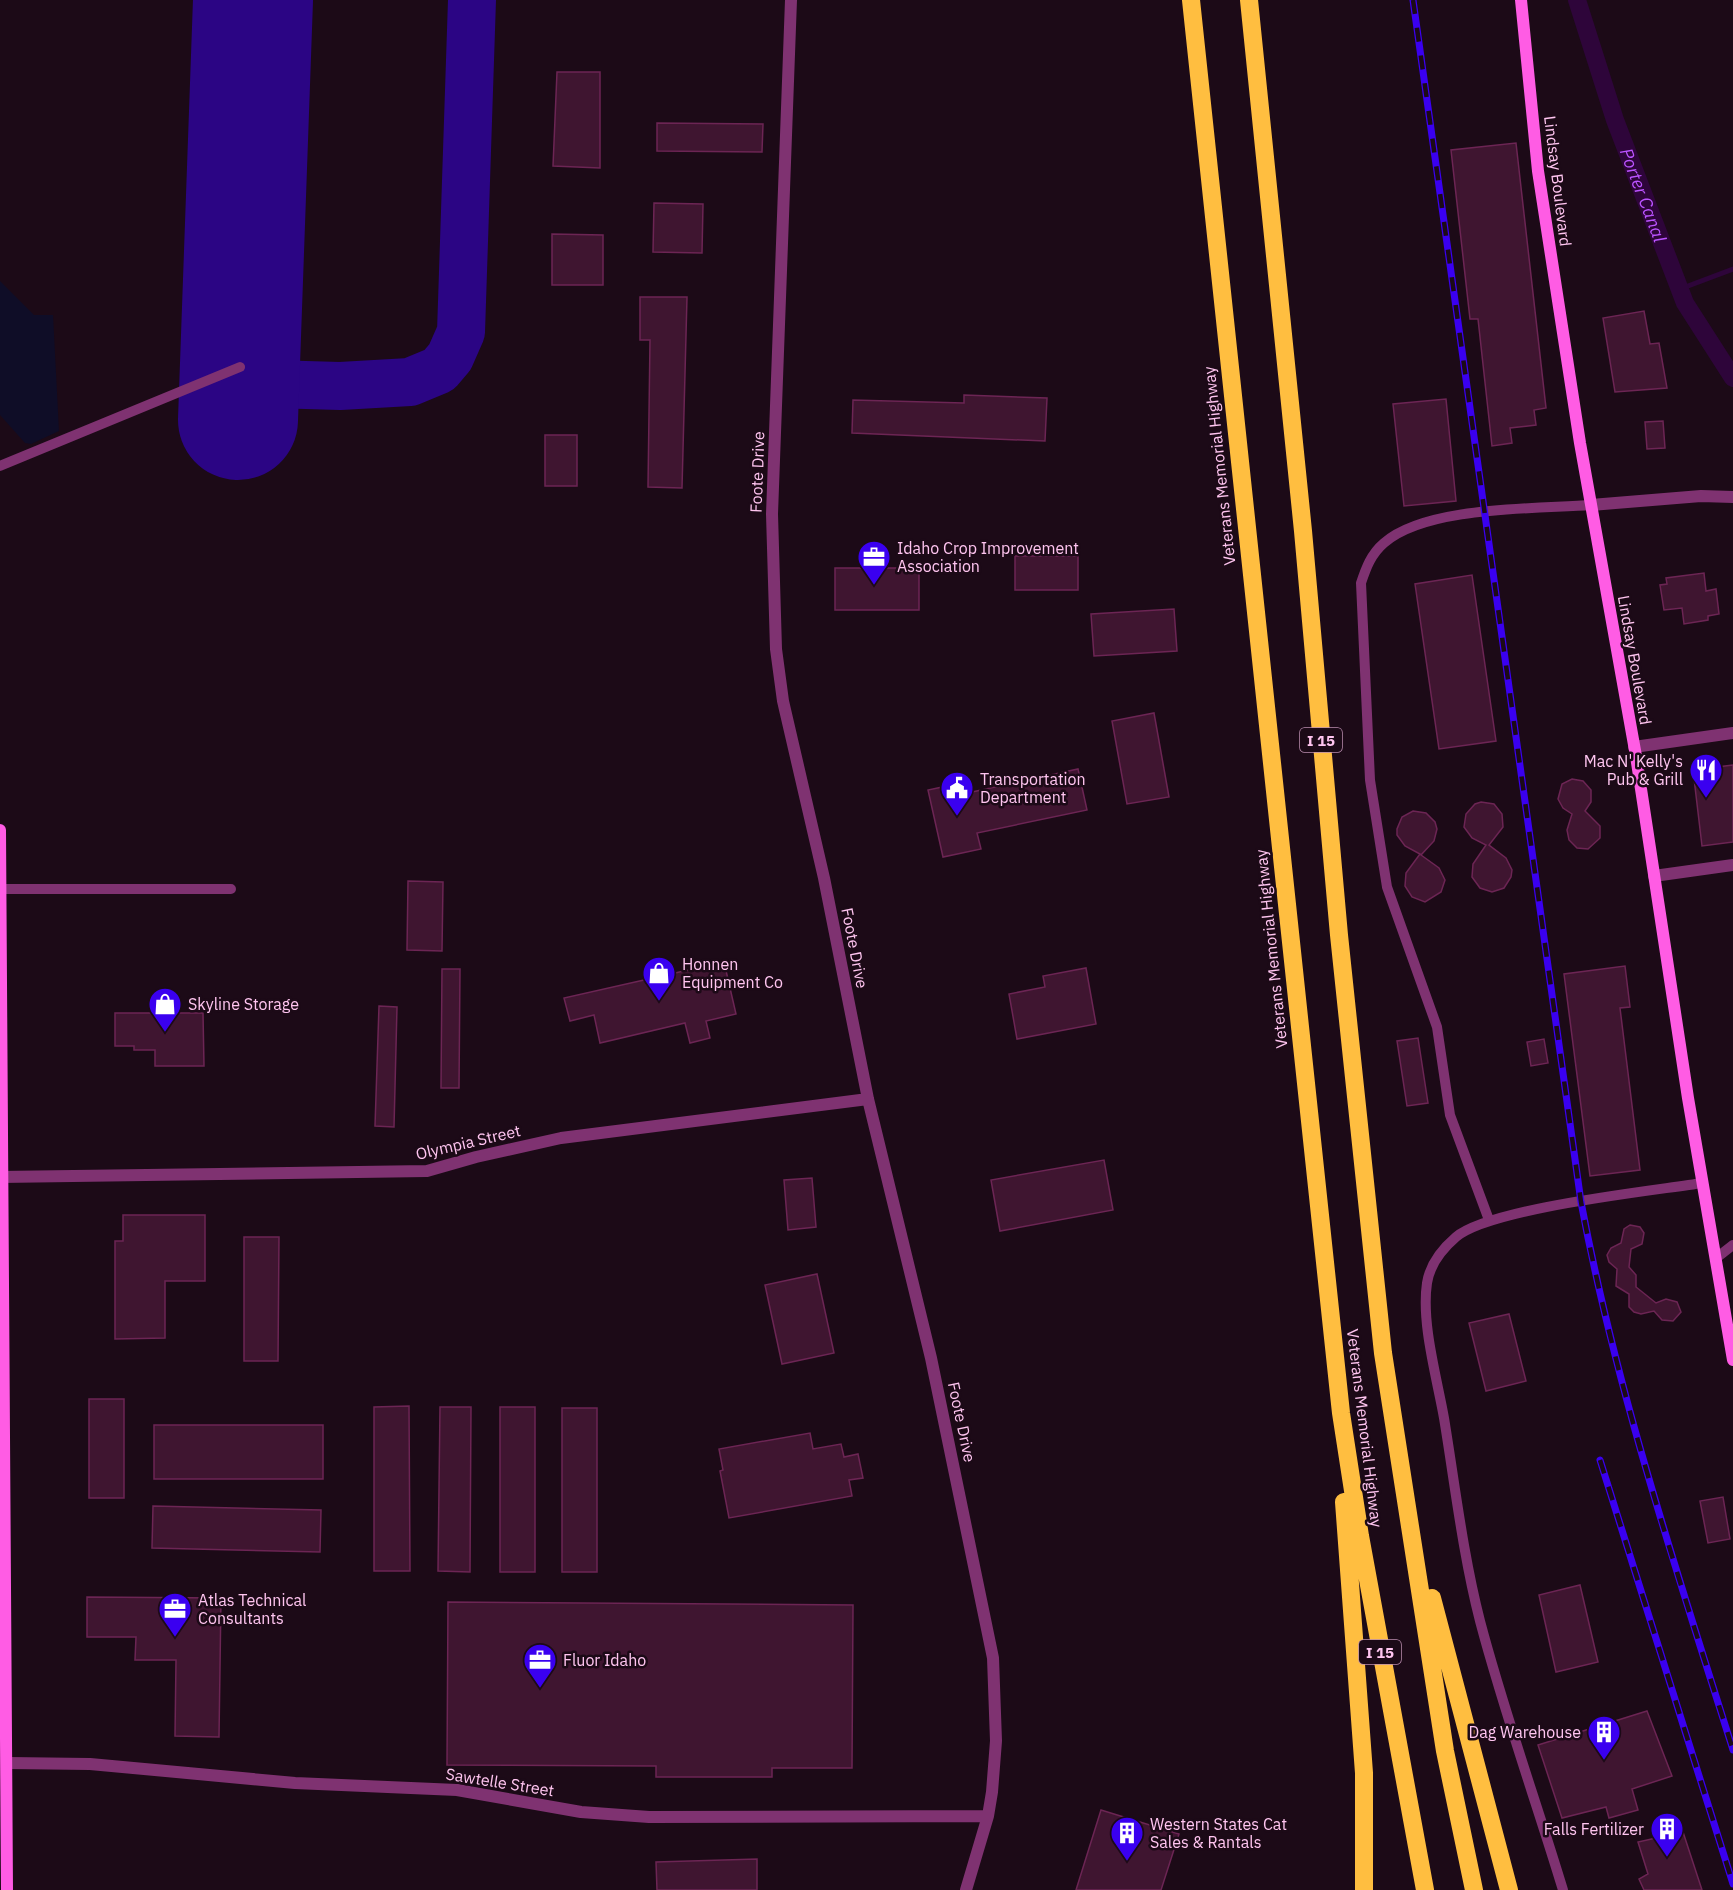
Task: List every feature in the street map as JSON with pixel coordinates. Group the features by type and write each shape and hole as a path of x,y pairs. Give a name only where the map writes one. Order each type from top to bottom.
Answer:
{"highway":[{"name":"Veterans Memorial Highway","path":"1191,0 1341,1413 1359,1536 1425,1890"},
{"name":"Veterans Memorial Highway","path":"1249,0 1303,531 1338,923 1383,1353 1445,1751 1474,1890"},
{"path":"1341,1413 1346,1536 1364,1773 1364,1890"},
{"path":"1408,1513 1509,1890"}],"street":[{"name":"Foote Drive","path":"791,0 772,514 776,649 783,701 822,871 868,1099 934,1370 993,1658 996,1741 988,1816 966,1890"},
{"name":"Lindsay Boulevard","path":"1521,0 1538,171 1591,505 1634,747 1702,1183 1733,1360"},
{"path":"1591,505 1701,496 1733,497"},
{"path":"1634,747 1733,733"},
{"path":"0,830 2,1417 8,1763 7,1890"},
{"path":"1654,876 1733,865"},
{"name":"Olympia Street","path":"1,1177 427,1171 476,1157 561,1138 868,1099"},
{"name":"Sawtelle Street","path":"8,1763 90,1764 295,1783 457,1790 581,1812 649,1817 988,1816"}],"lane":[{"path":"0,465 240,367"},
{"path":"1489,1220 1450,1115 1437,1027 1387,887 1370,780 1361,583 1368,562 1384,543 1423,522 1457,516 1591,505"},
{"path":"0,889 231,889"},
{"path":"1563,1890 1480,1620 1460,1518 1428,1322 1427,1284 1432,1264 1458,1235 1489,1220 1581,1202 1702,1183"},
{"path":"1715,1259 1733,1245"}],"shaded area":[{"path":"0,281 34,315 53,315 59,431 31,444 25,443 0,415"}],"building":[{"path":"557,72 600,72 600,168 553,166"},
{"path":"657,123 763,124 762,152 657,151"},
{"path":"1516,143 1546,408 1534,410 1536,425 1510,428 1512,443 1492,446 1478,319 1470,319 1451,150"},
{"path":"654,203 703,204 702,253 653,252"},
{"path":"552,234 603,235 603,285 552,285"},
{"path":"640,297 687,297 682,488 648,487 650,340 640,340"},
{"path":"1644,311 1650,344 1659,343 1667,388 1615,392 1603,318"},
{"path":"964,395 1047,398 1045,441 852,433 853,400 964,403"},
{"path":"1446,399 1456,501 1404,506 1393,404"},
{"path":"1663,421 1665,448 1647,449 1645,422"},
{"path":"545,435 577,435 577,486 545,486"},
{"path":"1015,556 1078,556 1078,590 1015,590"},
{"path":"835,568 919,568 919,610 835,610"},
{"path":"1704,573 1706,591 1716,589 1719,614 1708,616 1708,620 1684,624 1682,608 1664,610 1660,585 1667,584 1666,578"},
{"path":"1472,575 1496,741 1439,749 1415,584"},
{"path":"1174,609 1177,651 1094,656 1091,614"},
{"path":"1154,713 1169,797 1127,804 1112,721"},
{"path":"1733,765 1733,842 1702,846 1693,770"},
{"path":"1078,769 1087,810 977,833 981,849 943,857 928,790 947,786 949,797"},
{"path":"1572,779 1583,781 1591,790 1591,802 1585,811 1600,826 1600,838 1588,849 1577,848 1569,840 1567,830 1572,814 1563,808 1558,799 1562,784"},
{"path":"1481,802 1494,804 1502,814 1503,827 1489,845 1506,858 1512,870 1511,877 1504,888 1492,892 1480,888 1472,877 1473,864 1486,845 1472,838 1464,827 1466,814 1475,804"},
{"path":"1413,811 1426,813 1435,822 1437,829 1434,841 1421,855 1439,868 1445,880 1441,892 1425,902 1412,897 1405,886 1406,873 1420,854 1405,846 1397,835 1402,817"},
{"path":"408,881 443,882 442,951 407,950"},
{"path":"724,962 736,1014 706,1021 710,1038 690,1043 685,1023 600,1043 594,1015 570,1021 564,998"},
{"path":"1625,966 1630,1007 1620,1008 1640,1170 1590,1176 1564,974"},
{"path":"1086,968 1096,1024 1017,1039 1009,994 1045,987 1043,976"},
{"path":"442,969 460,969 459,1088 441,1088"},
{"path":"379,1006 397,1007 394,1127 375,1126"},
{"path":"115,1013 203,1013 204,1066 155,1066 155,1050 134,1050 134,1046 115,1046"},
{"path":"1418,1038 1428,1103 1407,1106 1397,1041"},
{"path":"1544,1039 1548,1063 1531,1066 1527,1042"},
{"path":"1104,1160 1113,1210 1000,1231 991,1180"},
{"path":"812,1178 816,1227 788,1230 784,1180"},
{"path":"123,1215 205,1215 205,1281 165,1281 165,1338 115,1339 115,1241 123,1241"},
{"path":"1630,1225 1640,1227 1644,1233 1642,1244 1631,1249 1629,1267 1636,1275 1636,1287 1656,1303 1666,1299 1677,1302 1681,1312 1673,1321 1662,1320 1654,1311 1641,1314 1634,1312 1629,1307 1629,1294 1616,1286 1617,1269 1609,1262 1607,1255 1611,1248 1621,1243 1624,1229"},
{"path":"244,1237 279,1237 278,1361 244,1361"},
{"path":"817,1274 834,1353 782,1364 765,1285"},
{"path":"1509,1314 1526,1381 1486,1391 1469,1323"},
{"path":"89,1399 124,1399 124,1498 89,1498"},
{"path":"409,1406 410,1571 374,1571 374,1407"},
{"path":"440,1407 471,1407 470,1572 438,1571"},
{"path":"500,1407 535,1407 535,1572 500,1572"},
{"path":"562,1408 597,1408 597,1572 562,1572"},
{"path":"154,1425 323,1425 323,1479 154,1479"},
{"path":"810,1433 813,1449 841,1444 844,1457 858,1454 863,1478 849,1480 852,1496 729,1518 720,1471 723,1470 719,1449"},
{"path":"1723,1497 1730,1539 1708,1543 1700,1501"},
{"path":"153,1506 321,1510 320,1552 152,1548"},
{"path":"1580,1585 1598,1662 1556,1672 1539,1595"},
{"path":"87,1597 221,1598 219,1737 175,1736 176,1660 135,1660 136,1637 87,1637"},
{"path":"448,1602 853,1605 852,1768 772,1768 772,1777 656,1777 656,1766 447,1765"},
{"name":"Dag Warehouse","path":"1647,1711 1672,1776 1632,1789 1638,1810 1609,1818 1606,1807 1562,1818 1538,1745"},
{"name":"Western States Cat Sales & Rantals","path":"1101,1810 1179,1834 1161,1890 1076,1890"},
{"name":"Falls Fertilizer","path":"1683,1832 1702,1890 1644,1890 1639,1879 1648,1874 1638,1842"},
{"path":"757,1859 757,1890 657,1890 656,1862"}],"waterway":[{"name":"Porter Canal","path":"1577,0 1615,120 1685,303 1733,378"},
{"path":"1680,289 1733,269"}],"taxiway":[{"path":"241,350 247,367 271,384 340,386 410,382 439,370 450,357 461,332 472,0"}],"runway":[{"path":"238,420 253,0"}],"railway":[{"path":"1413,0 1581,1202 1595,1272 1629,1410 1733,1750"},
{"path":"1600,1460 1733,1884"}],"place":[{"name":"Idaho Crop Improvement Association","path":"874,586"},
{"name":"Mac N' Kelly's Pub & Grill","path":"1706,799"},
{"name":"Transportation Department","path":"957,817"},
{"name":"Honnen Equipment Co","path":"659,1002"},
{"name":"Skyline Storage","path":"165,1033"},
{"name":"Atlas Technical Consultants","path":"175,1638"},
{"name":"Fluor Idaho","path":"540,1689"},
{"name":"Dag Warehouse","path":"1604,1761"},
{"name":"Falls Fertilizer","path":"1667,1858"},
{"name":"Western States Cat Sales & Rantals","path":"1127,1862"}]}
